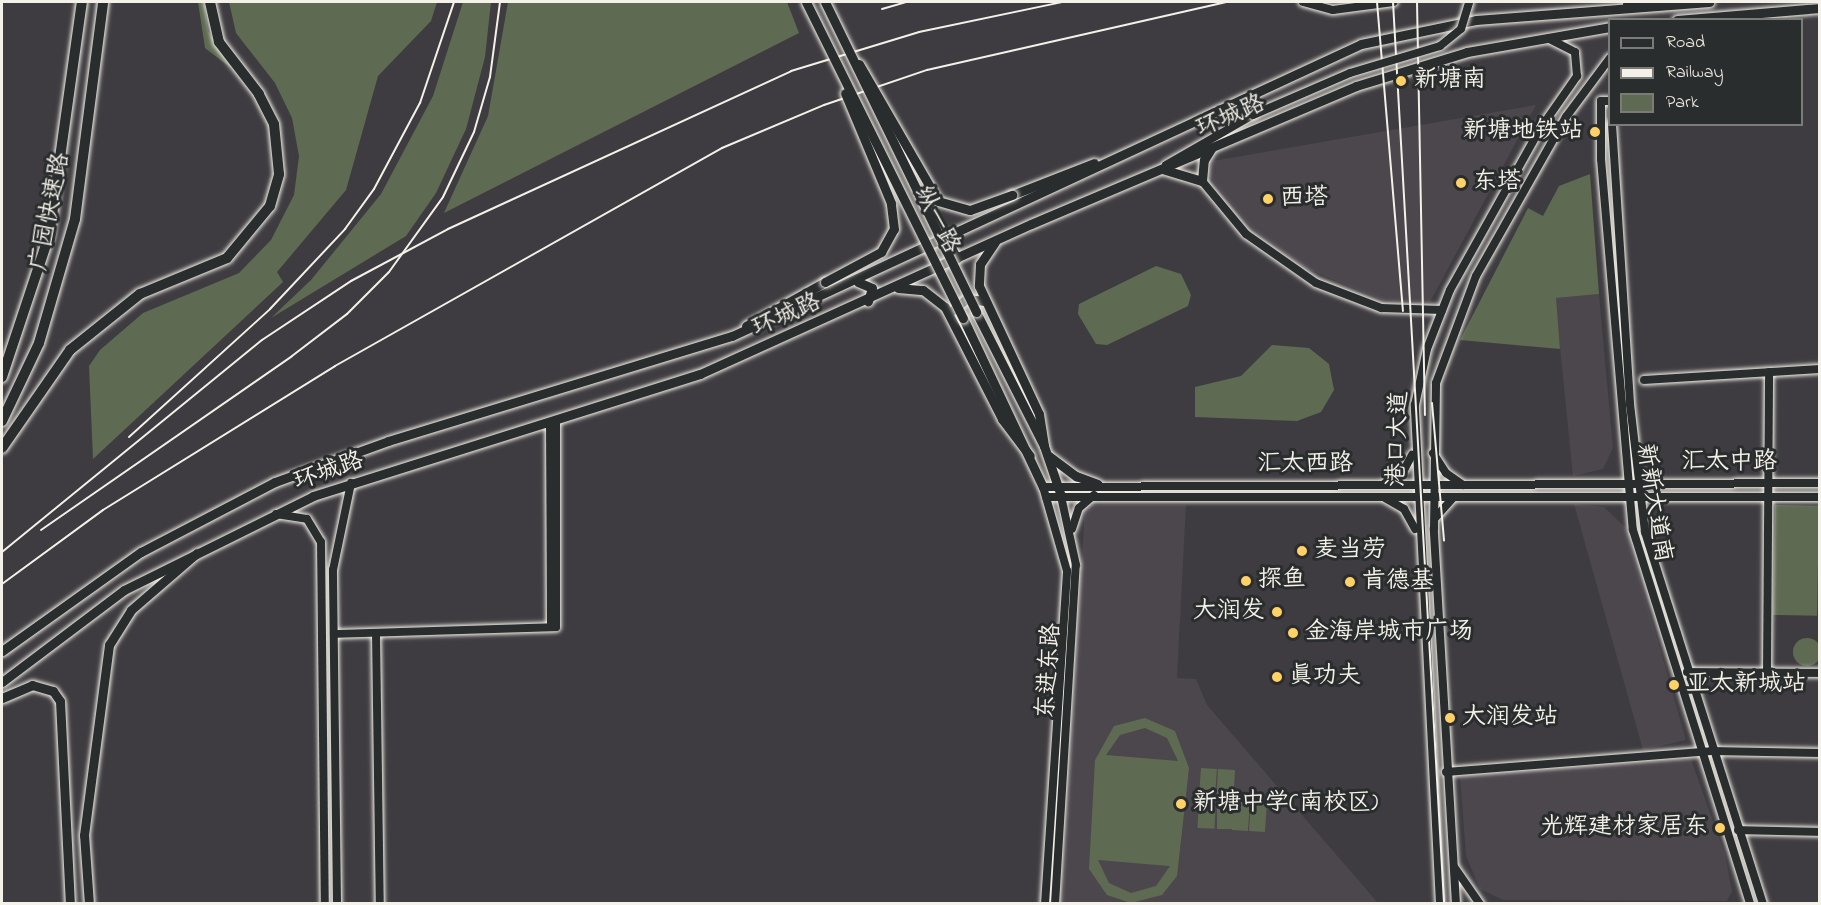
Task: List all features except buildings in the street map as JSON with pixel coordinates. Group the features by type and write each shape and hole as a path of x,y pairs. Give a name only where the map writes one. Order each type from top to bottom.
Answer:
{"highway":[{"name":"广园快速路","path":"2,377 28,310 56,207 82,2"},
{"name":"广园快速路","path":"2,421 39,343 73,227 103,2"},
{"path":"2,448 70,350 140,294 227,258 252,235 270,206 280,157 274,124 260,94 219,42 210,2"}],"main road":[{"name":"纵一路","path":"806,2 1030,456"},
{"name":"纵一路","path":"825,2 1045,451"},
{"name":"环城路","path":"732,336 857,282 1254,90 1387,38 1476,20 1709,2"},
{"path":"1701,18 1820,8"},
{"name":"环城路","path":"2,682 98,607 205,546 271,514 351,483 553,423 700,374 868,301 1165,165 1431,61 1543,37 1608,27"},
{"path":"844,44 874,86 939,201 970,210 1117,157"},
{"path":"2,651 141,552 275,482 388,441 732,336 881,252 894,229 891,203 834,62"},
{"path":"1154,170 1183,171 1202,181 1204,160 1213,146"},
{"path":"946,240 957,259"},
{"path":"995,241 978,271 984,302 1039,414 1045,451 1076,476 1098,484"},
{"path":"857,282 872,288 868,301"},
{"path":"892,289 930,293 951,317 1002,419 1030,456"},
{"path":"951,317 961,301 984,302"},
{"name":"东进东路","path":"1045,451 1061,496"},
{"name":"东进东路","path":"1030,456 1042,487"},
{"path":"89,903 84,835 109,645 131,610 205,546"},
{"path":"2,698 32,685 53,691 60,701 69,837 70,903"}],"street":[{"path":"1303,2 1333,10 1393,2"},
{"path":"1165,165 1253,115 1350,73 1440,46 1461,28 1469,2"},
{"path":"1603,10 1643,2"},
{"name":"港口大道","path":"1440,903 1413,450 1415,405 1442,310 1552,109 1577,76 1579,60 1572,49 1543,37"},
{"name":"港口大道","path":"1456,903 1446,772 1432,496 1431,450 1436,383 1456,317 1566,117 1608,61"},
{"name":"新新大道南","path":"1608,101 1601,101 1601,159 1629,496 1644,576 1750,903"},
{"path":"1552,109 1561,110 1566,117"},
{"name":"新新大道南","path":"1612,126 1638,482 1654,573 1763,903"},
{"path":"1202,181 1259,245 1316,284 1381,308 1442,310"},
{"path":"1644,380 1820,369"},
{"path":"1767,672 1768,372"},
{"path":"334,634 554,627 553,423"},
{"path":"1379,486 1405,468 1413,450"},
{"path":"1431,450 1446,473 1464,485"},
{"name":"汇太西路","path":"1042,487 1098,484 1415,486 1638,482"},
{"name":"汇太中路","path":"1638,482 1820,483"},
{"path":"337,903 334,554 351,483"},
{"path":"1343,485 1344,496"},
{"name":"东进东路","path":"1042,487 1047,496 1067,571 1045,903"},
{"path":"1071,533 1075,514 1094,495"},
{"name":"汇太西路","path":"1047,496 1640,496"},
{"name":"东进东路","path":"1055,903 1075,602 1071,533 1061,496"},
{"path":"1377,496 1404,509 1418,535"},
{"path":"1434,529 1440,507 1456,496"},
{"name":"汇太中路","path":"1640,496 1820,497"},
{"path":"271,514 308,519 321,542 325,903"},
{"path":"376,633 380,903"},
{"path":"1687,672 1820,673"},
{"path":"1446,772 1711,751 1820,753"},
{"path":"1738,830 1820,832"},
{"path":"1452,862 1480,903"}],"shaded area":[{"path":"1536,105 1430,302 1383,300 1306,268 1252,228 1209,176 1212,161"},
{"path":"1599,294 1613,448 1603,469 1573,476 1555,298"},
{"path":"1574,504 1604,507 1625,527 1686,740 1643,750"},
{"name":"新塘中学(南校区)","path":"1085,505 1186,505 1177,678 1196,679 1207,705 1378,903 1063,904"},
{"path":"1691,759 1725,855 1732,891 1727,901 1503,900 1480,889 1466,856 1460,777"}],"green space":[{"path":"198,2 204,2 208,31 231,68 205,48"},
{"path":"229,2 437,2 431,21 378,76 346,190 277,272 283,282 93,459 89,366 100,350 143,313 239,273 271,240 294,195 299,156 292,118 275,83 236,33"},
{"path":"463,2 491,2 485,57 466,129 436,193 406,236 271,318 311,280 381,194 433,96"},
{"path":"508,2 787,2 799,33 444,213 488,116"},
{"path":"1590,174 1599,294 1556,298 1560,349 1460,340 1528,208 1543,216 1559,186"},
{"path":"1156,266 1181,274 1191,295 1188,306 1107,345 1096,344 1078,314 1079,304"},
{"path":"1272,345 1309,348 1329,364 1334,390 1321,412 1297,421 1195,417 1195,387 1241,376"},
{"path":"1775,505 1819,506 1817,616 1773,615"},
{"path":"1807,638 1817,642 1821,652 1817,662 1807,666 1797,662 1793,652 1797,642"},
{"path":"1145,718 1175,731 1189,768 1177,876 1162,895 1131,903 1107,895 1089,869 1095,760 1114,726","holes":["1145,728 1167,738 1178,761 1106,755 1120,735","1098,860 1169,866 1170,866 1156,886 1131,893 1109,883"]},
{"path":"1201,768 1217,769 1215,798 1199,797"},
{"path":"1218,769 1235,770 1233,800 1216,799"},
{"path":"1199,799 1216,800 1214,829 1197,828"},
{"path":"1217,800 1233,800 1233,829 1217,829"},
{"path":"1234,801 1250,802 1248,831 1232,830"},
{"path":"1251,802 1267,803 1265,832 1249,831"}],"railway":[{"path":"129,437 270,309 345,229 374,189 420,103 454,2"},
{"path":"41,530 292,356 347,314 389,272 443,197 474,132 490,77 500,2"},
{"path":"882,9 906,2"},
{"path":"2,552 262,340 351,281 448,229 791,71 919,32 1062,2"},
{"path":"2,584 103,510 335,366 722,148 824,105 927,70 1226,2"},
{"path":"1377,2 1403,311"},
{"path":"1393,2 1444,904"},
{"path":"1417,2 1425,415"},
{"path":"1432,403 1444,540"}],"place":[{"name":"新塘南","path":"1401,81"},
{"name":"新塘地铁站","path":"1595,132"},
{"name":"东塔","path":"1461,183"},
{"name":"西塔","path":"1268,199"},
{"name":"麦当劳","path":"1302,551"},
{"name":"探鱼","path":"1246,581"},
{"name":"肯德基","path":"1350,582"},
{"name":"大润发","path":"1277,612"},
{"name":"金海岸城市广场","path":"1293,633"},
{"name":"真功夫","path":"1277,677"},
{"name":"亚太新城站","path":"1674,685"},
{"name":"大润发站","path":"1450,718"},
{"name":"新塘中学(南校区)","path":"1181,804"},
{"name":"光辉建材家居东","path":"1720,828"}]}
